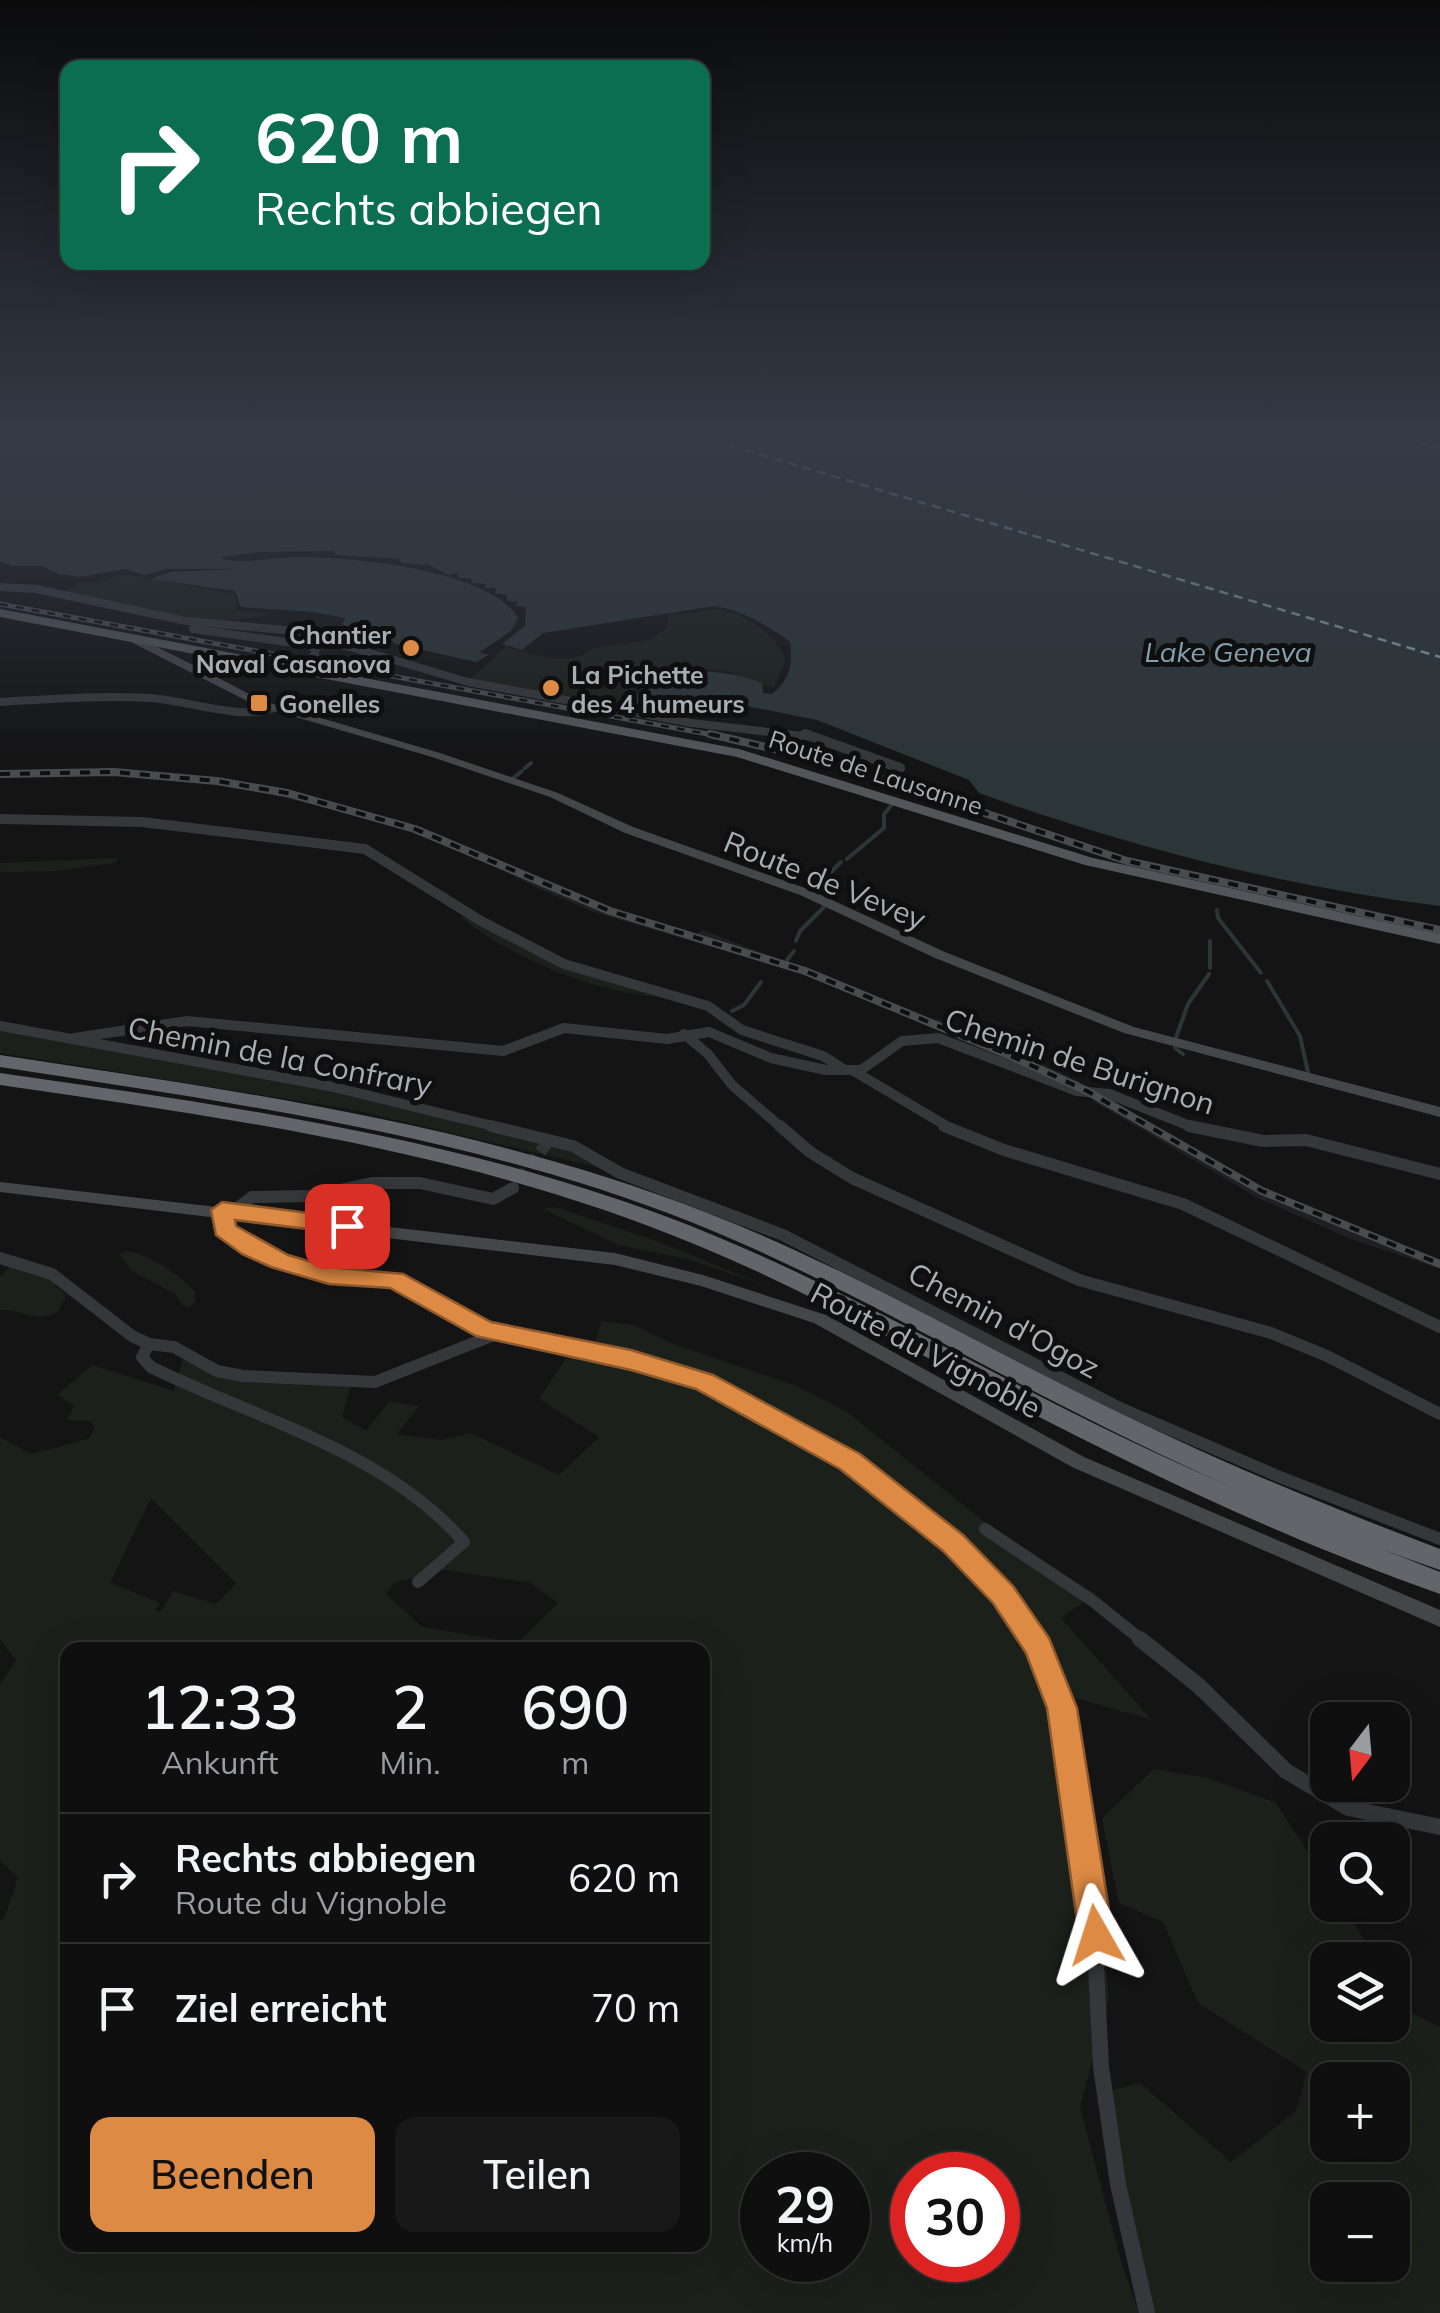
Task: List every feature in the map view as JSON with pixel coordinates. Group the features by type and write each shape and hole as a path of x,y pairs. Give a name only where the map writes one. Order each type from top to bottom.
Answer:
{"highway":[{"path":"0,1061 270,1103 407,1130 538,1162 675,1208 842,1281 1113,1420 1266,1490 1440,1560"},
{"path":"0,1079 303,1125 477,1163 660,1222 750,1259 864,1314 1060,1417 1232,1499 1440,1583"}],"main road":[{"name":"Route de Lausanne","path":"0,614 135,640 194,662 234,659 302,667 740,752 1078,859 1440,939"},
{"path":"194,662 234,659"},
{"name":"Route de Vevey","path":"194,662 242,696 554,795 639,834 804,892 975,970 1151,1038 1440,1112"},
{"name":"Route du Vignoble","path":"0,1186 615,1259 796,1310 840,1329 1078,1462 1440,1619"}],"street":[{"path":"0,587 36,589 175,618 296,631 484,685 692,723 804,734 900,768"},
{"path":"175,618 172,622 177,627 316,649 316,654 302,667"},
{"path":"0,702 73,698 169,700 254,714 274,708"},
{"path":"0,819 142,822 365,849 493,928 564,964 708,1006 742,1030 823,1056 914,1104 934,1122 1004,1150 1184,1204 1440,1327"},
{"path":"65,1040 188,1021 504,1051 564,1028 668,1038 709,1032 770,1058 826,1070 848,1070"},
{"name":"Chemin de la Confrary","path":"0,1026 330,1086 549,1140"},
{"path":"684,1034 708,1054 732,1086 810,1152 852,1178 1079,1280 1271,1334 1394,1388 1440,1414"},
{"name":"Chemin de Burignon","path":"848,1070 874,1064 902,1041 938,1038 1076,1091 1109,1094 1200,1130 1263,1141 1306,1140 1440,1174"},
{"name":"Chemin d'Ogoz","path":"549,1140 588,1151 620,1173 783,1235 1120,1408 1280,1477 1440,1538"},
{"path":"513,1188 500,1198 486,1198 420,1183 372,1183 312,1196 252,1198 227,1211 224,1229 264,1255 329,1276 394,1280 472,1325 631,1360 704,1382 850,1462 953,1543 1003,1594 1039,1647 1062,1708 1099,1965 1102,2067 1118,2184 1147,2313"},
{"path":"0,1258 52,1274 132,1336 149,1344 174,1348 217,1371 243,1376 376,1382 498,1333"},
{"path":"149,1344 142,1357 150,1366 376,1471 446,1520 464,1542 418,1582"},
{"path":"984,1530 1093,1601 1199,1686 1286,1770 1348,1808 1440,1828"}],"shaded area":[{"path":"127,574 233,594 238,605 235,610 271,614 246,619 194,618 62,592 78,585 75,583 95,583"},
{"path":"716,609 748,620 767,633 781,650 786,660 774,688 723,671 682,671 641,686 633,695 631,707 471,679 506,646 538,656 574,657 593,648 650,640 668,627 668,616"},
{"path":"92,769 252,784 410,824 584,898 685,933 703,930 933,1019 948,1020 1081,1082 1072,1088 818,979 594,912 473,855 376,820 231,785 130,775 0,775"},
{"path":"118,858 115,863 56,871 0,872 0,863"},
{"path":"468,915 505,937 658,993 658,997 582,981 530,960 460,917"},
{"path":"0,1031 295,1083 574,1149 609,1170 350,1109 0,1053"},
{"path":"1100,1094 1272,1193 1440,1260 1440,1269 1348,1238 1258,1198 1093,1101"},
{"path":"555,1207 665,1244 764,1285 687,1259 618,1245 543,1209"},
{"path":"125,1251 153,1260 172,1272 195,1292 195,1302 183,1306 175,1294 132,1271 120,1255"},
{"path":"10,1267 60,1281 55,1286 66,1295 58,1312 36,1316 0,1310 0,1277"},
{"path":"601,1321 634,1325 671,1343 799,1387 847,1412 1015,1546 1095,1594 1061,1618 1152,1720 1062,1694 1099,1902 1109,1998 1080,2107 1120,2258 1139,2313 0,2313 0,1921 18,1878 0,1861 0,1685 16,1660 0,1640 0,1437 31,1454 88,1439 95,1429 91,1421 67,1420 74,1406 57,1395 92,1365 174,1391 185,1350 220,1369 352,1382 342,1417 366,1431 389,1401 419,1406 397,1434 441,1440 471,1433 559,1475 599,1437 539,1399 574,1346 594,1349","holes":["151,1498 236,1583 216,1604 173,1591 161,1612 155,1610 160,1603 110,1583"]},
{"path":"1154,1769 1208,1778 1276,1803 1310,1856 1310,1922 1353,1922 1366,1942 1310,1942 1310,2042 1410,2042 1410,2011 1440,2027 1440,2313 1147,2313 1105,2092 1140,2083 1231,2162 1296,2111 1307,2072 1198,2003 1163,1922 1119,1903 1102,1818"}],"water":[{"name":"Lake Geneva","path":"0,545 1440,545 1440,906 1264,876 1092,831 979,793 969,780 817,720 726,702 693,708 637,704 636,695 646,684 676,673 731,674 762,683 763,693 772,694 783,683 789,671 790,642 754,619 724,608 714,606 543,633 522,650 502,644 525,626 526,607 515,606 519,602 508,601 506,594 495,594 496,588 484,588 486,584 458,578 457,573 449,575 429,565 402,563 399,559 337,555 333,551 220,557 245,561 318,557 381,563 449,577 479,588 503,601 518,618 511,631 480,652 489,655 476,662 396,644 384,636 342,624 345,618 241,607 235,591 151,579 170,572 240,569 166,569 145,575 125,569 80,577 42,566 12,566 0,561"}],"waterway":[{"path":"525,768 531,763"},
{"path":"512,779 522,771"},
{"path":"847,859 884,828 884,814 891,806"},
{"path":"830,900 832,895 818,888 828,883 831,872 841,862"},
{"path":"796,941 800,931 825,906"},
{"path":"1217,910 1218,918 1261,973"},
{"path":"1210,941 1210,968"},
{"path":"787,960 794,951"},
{"path":"1175,1040 1188,1004 1209,974"},
{"path":"1267,981 1300,1036 1308,1072"},
{"path":"732,1011 744,1005 761,982"},
{"path":"1175,1048 1183,1054"}],"ferry route":[{"path":"1064,545 1440,657"}],"tunnel":[{"path":"519,1181 549,1140"}],"railway":[{"path":"0,604 718,736"},
{"path":"710,734 718,736"},
{"path":"718,736 724,737"},
{"path":"718,736 842,765 1127,861 1440,930"},
{"path":"0,774 114,772 217,781 287,793 415,829 610,911 805,971 1011,1056 1087,1091 1262,1191 1440,1264"}],"place":[{"name":"Chantier Naval Casanova","path":"411,648"},
{"name":"La Pichette des 4 humeurs","path":"551,688"},
{"name":"Gonelles","path":"259,703"}],"route":[{"path":"347,1226 222,1210 224,1229 279,1261 329,1276 394,1280 485,1330 631,1360 704,1382 850,1462 953,1543 1003,1594 1039,1647 1062,1708 1096,1935"}]}
